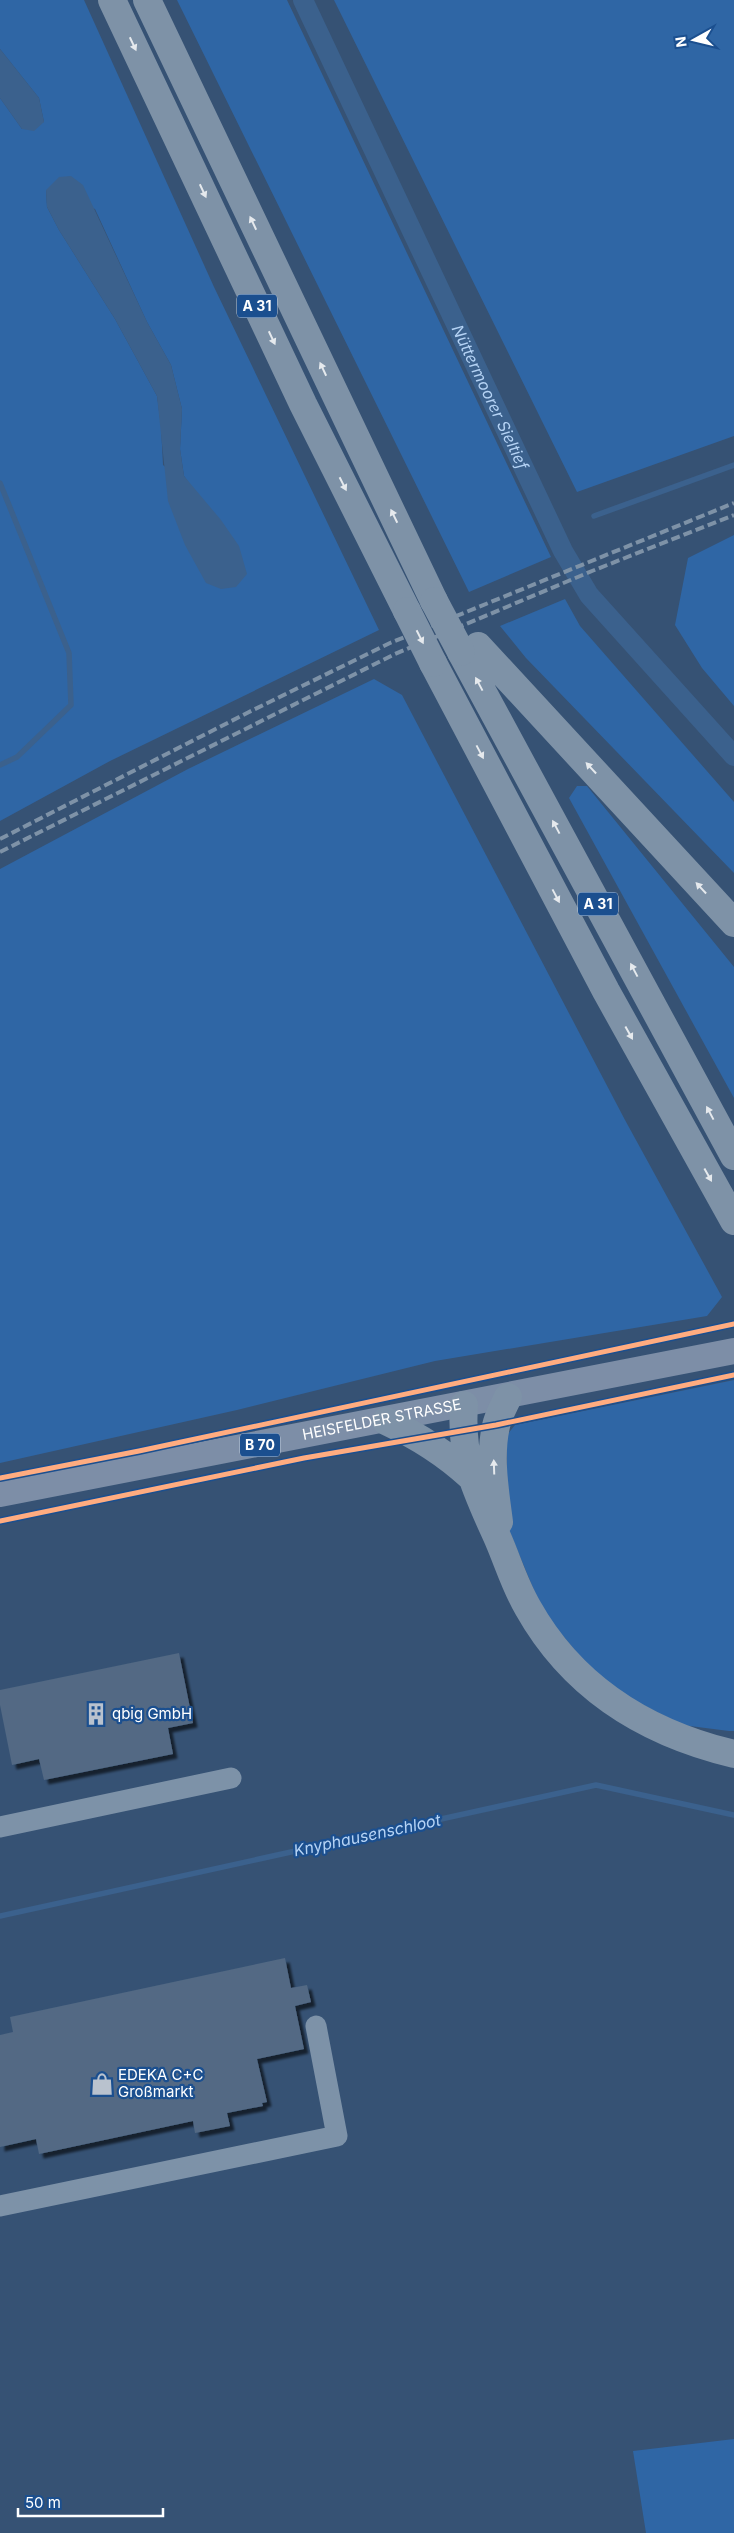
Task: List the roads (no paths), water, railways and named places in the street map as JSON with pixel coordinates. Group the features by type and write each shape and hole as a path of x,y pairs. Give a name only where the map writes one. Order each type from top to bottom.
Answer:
{"highway":[{"name":"A 31","path":"112,0 303,404 433,663 606,991 734,1221"},
{"name":"A 31","path":"147,0 434,600 449,628 470,649 734,1156"},
{"path":"470,649 734,923"},
{"path":"503,1551 495,1490 494,1448 496,1424 508,1397"},
{"path":"464,1405 462,1430 470,1476 513,1577 537,1623 571,1666 595,1689 622,1709 650,1725 727,1749"},
{"path":"386,1421 423,1438 448,1455 470,1476"}],"main road":[{"name":"HEISFELDER STRASSE","path":"0,1494 386,1421 734,1351"}],"lane":[{"path":"0,1827 231,1778"},
{"path":"0,2206 337,2136 316,2026"}],"waterway":[{"name":"Nüttermoorer Sieltief","path":"303,0 563,551 589,595 734,756"},
{"path":"594,516 734,465"},
{"name":"Knyphausenschloot","path":"0,483 69,653 71,705 17,757 0,765"},
{"name":"Knyphausenschloot","path":"0,1916 596,1785 734,1815"}],"railway":[{"path":"0,839 249,712 390,643 734,503"},
{"path":"0,852 395,654 592,571 734,515"}],"place":[{"name":"qbig GmbH","path":"96,1714"},
{"name":"EDEKA C+C Großmarkt","path":"102,2084"}]}
